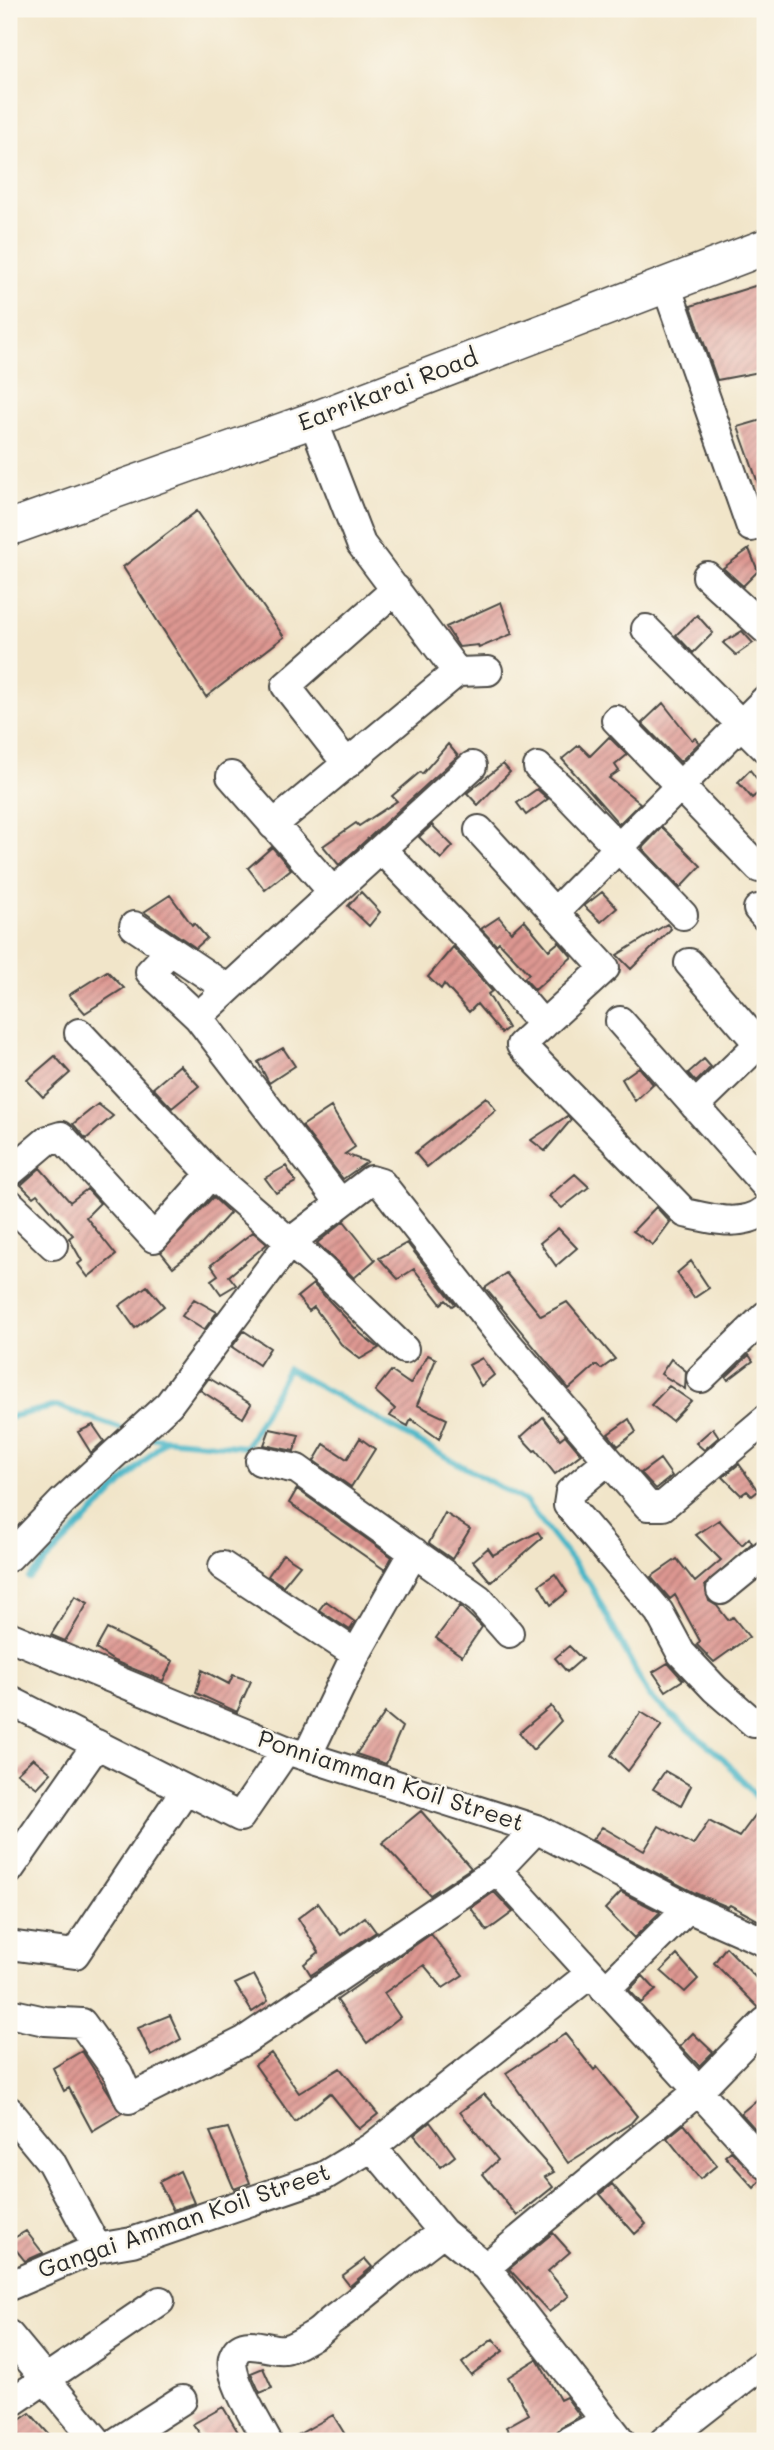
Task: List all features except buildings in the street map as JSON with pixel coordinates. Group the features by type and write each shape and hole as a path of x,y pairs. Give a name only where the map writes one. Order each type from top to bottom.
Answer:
{"main road":[{"name":"Earrikarai Road","path":"9,528 313,420 765,247"}],"street":[{"path":"666,285 751,527"},
{"path":"313,420 361,544 457,672"},
{"path":"707,576 765,629"},
{"path":"347,764 286,686 291,678 396,589"},
{"path":"646,629 765,748"},
{"path":"274,825 457,672 488,671"},
{"path":"554,913 765,700"},
{"path":"616,720 759,868"},
{"path":"198,1017 332,891 382,850 472,766"},
{"path":"538,767 683,915"},
{"path":"231,776 332,891"},
{"path":"479,830 605,968 521,1045 685,1213 722,1221 762,1219"},
{"path":"382,850 477,948 543,1025"},
{"path":"134,926 228,989"},
{"path":"170,951 150,972 198,1017 340,1201"},
{"path":"690,963 762,1041 695,1106"},
{"path":"620,1021 765,1185"},
{"path":"79,1033 211,1174 404,1349"},
{"path":"9,1173 48,1140 61,1136 154,1238 211,1174"},
{"path":"9,1558 62,1502 169,1404 289,1243 340,1201 371,1180 381,1183 506,1342 648,1506 663,1506 765,1420"},
{"path":"9,1203 53,1245"},
{"path":"701,1378 765,1316"},
{"path":"608,1460 570,1492 568,1506 659,1612 681,1653 715,1689 754,1723"},
{"path":"261,1461 297,1469 479,1598 509,1633"},
{"path":"9,1700 240,1817 296,1753 414,1552"},
{"path":"721,1590 765,1556"},
{"path":"223,1566 356,1654"},
{"name":"Ponniamman Koil Street","path":"9,1636 296,1753 536,1829 688,1908 765,1942"},
{"path":"9,1870 97,1744"},
{"path":"9,1945 75,1954 185,1790"},
{"path":"9,2012 45,2021 82,2023 118,2073 129,2099 244,2041 497,1870 536,1829"},
{"path":"497,1870 765,2164"},
{"name":"Gangai Amman Koil Street","path":"9,2286 97,2248 132,2242 324,2176 372,2147 598,1982 688,1908"},
{"path":"486,2267 697,2092 765,2022"},
{"path":"9,2111 51,2162 97,2248"},
{"path":"372,2147 443,2232 486,2267 613,2432 569,2441"},
{"path":"267,2441 240,2389 233,2357 249,2344 286,2349 318,2333 443,2232"},
{"path":"9,2404 160,2301"},
{"path":"9,2334 97,2441"},
{"path":"664,2441 765,2362"},
{"path":"118,2441 182,2400"}],"waterway":[{"path":"154,1438 246,1447 288,1369 525,1501 590,1584 649,1696 724,1759 765,1807"},
{"path":"9,1417 57,1406 119,1428"},
{"path":"29,1578 165,1440"}]}
